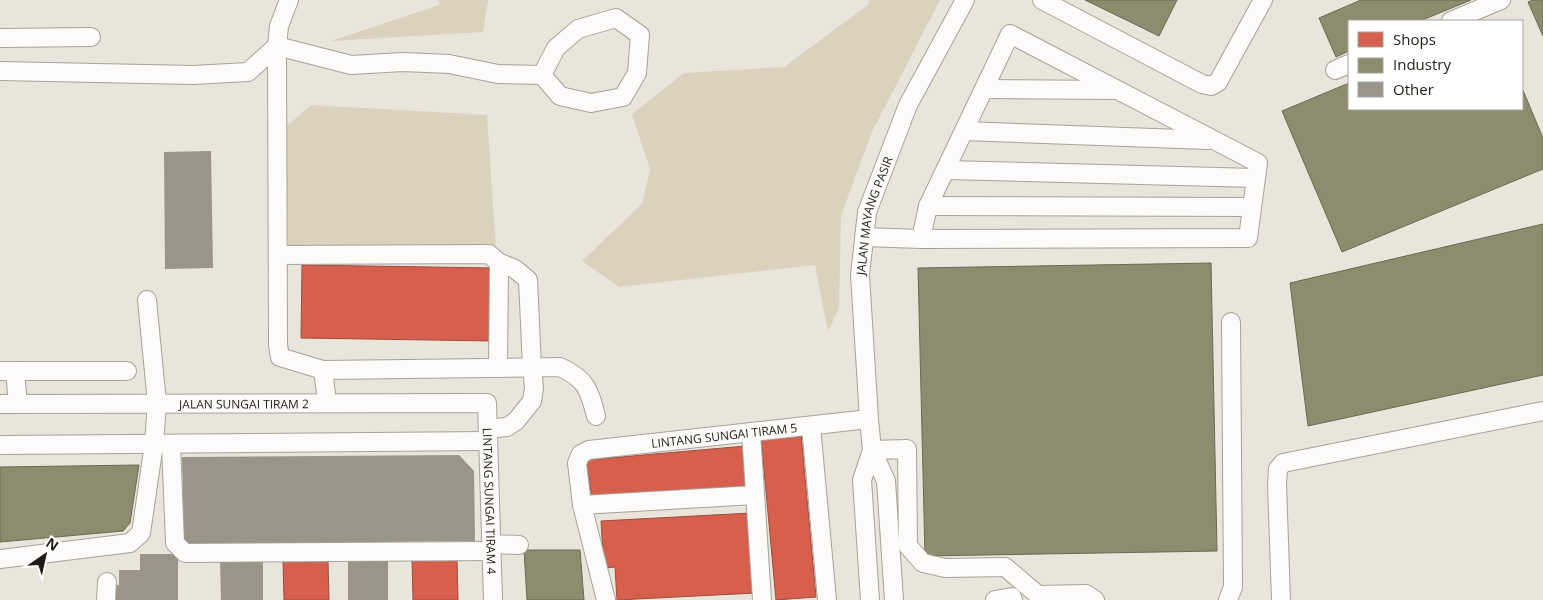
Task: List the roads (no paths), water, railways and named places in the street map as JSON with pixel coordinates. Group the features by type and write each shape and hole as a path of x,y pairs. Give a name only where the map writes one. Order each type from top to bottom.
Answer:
{"street":[{"path":"289,0 279,26 277,46 278,346 280,357 323,370 560,367 577,376 586,386 596,416"},
{"name":"JALAN MAYANG PASIR","path":"894,600 886,481 872,450 869,419 860,275 866,212 908,105 965,0"},
{"path":"1042,0 1202,84 1211,86 1218,82 1263,0"},
{"path":"1453,20 1501,0"},
{"path":"277,46 351,65 403,62 449,64 498,74 542,75 560,96 591,102 623,97 637,72 640,35 616,18 578,29 556,48 542,75"},
{"path":"864,237 921,239 1248,238 1258,163 1010,34 928,206 921,239"},
{"path":"0,38 91,37"},
{"path":"0,71 193,75 248,72 277,46"},
{"path":"984,89 1117,90"},
{"path":"964,131 1214,141"},
{"path":"946,170 1256,178"},
{"path":"928,206 1252,207"},
{"path":"0,445 163,444 488,435 516,421 532,401 534,388 528,280 510,266 498,262 489,254 278,255"},
{"path":"498,262 498,368"},
{"path":"147,300 157,403 175,543 185,553 520,545"},
{"path":"1228,600 1233,587 1231,322"},
{"path":"323,370 327,402"},
{"path":"18,404 8,371 127,371"},
{"name":"JALAN SUNGAI TIRAM 2","path":"0,404 487,403"},
{"name":"LINTANG SUNGAI TIRAM 4","path":"487,403 493,600"},
{"path":"1281,600 1277,484 1278,469 1283,463 1543,411"},
{"name":"LINTANG SUNGAI TIRAM 5","path":"582,505 577,463 580,454 589,450 869,419"},
{"path":"811,426 827,600"},
{"path":"751,432 762,600"},
{"path":"0,559 130,543 141,533 163,444"},
{"path":"872,450 907,449 908,546 923,563 944,568 1005,567 1038,595 1086,594 1095,600"},
{"name":"JALAN MAYANG PASIR","path":"870,600 862,480 872,450"},
{"path":"606,600 582,505 755,496"},
{"path":"106,582 106,600"},
{"path":"995,600 1012,597 1012,600"}]}
